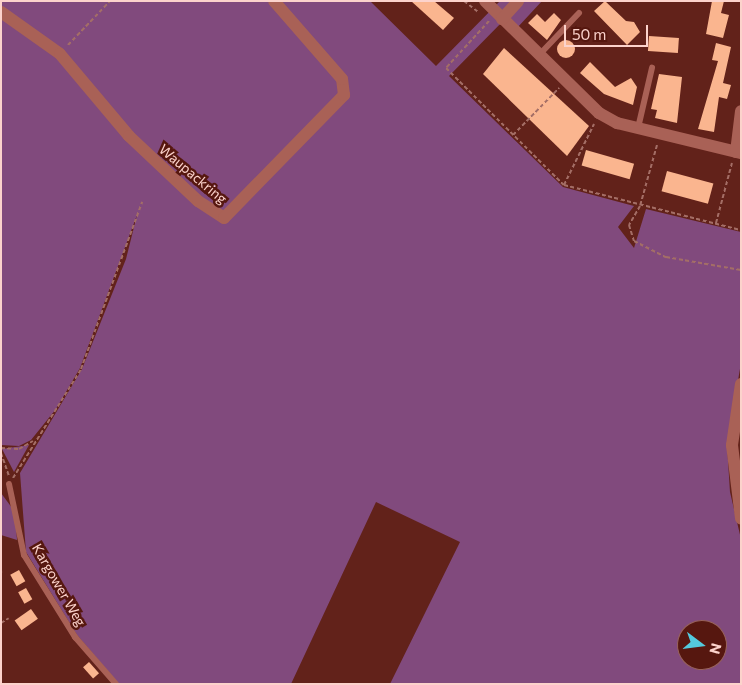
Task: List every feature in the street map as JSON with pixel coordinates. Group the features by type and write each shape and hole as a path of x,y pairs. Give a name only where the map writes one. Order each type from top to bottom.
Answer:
{"street":[{"name":"Waupackring","path":"1,12 60,54 129,136 198,201 224,218 344,95 342,79 274,1"},
{"path":"484,1 496,20 539,54 599,113 638,128 737,152 741,112"},
{"path":"496,20 518,1"},
{"path":"741,384 732,445 741,518"}],"lane":[{"path":"539,54 579,13"},
{"path":"638,128 652,68"},
{"name":"Kargower Weg","path":"9,484 24,555 75,637 116,684"}],"path":[{"path":"60,54 110,1"},
{"path":"496,20 446,68 564,185 640,206 741,230"},
{"path":"513,135 566,81"},
{"path":"564,185 599,113"},
{"path":"660,133 640,206 629,225 634,241 652,252 741,270"},
{"path":"716,224 737,152"},
{"path":"9,484 33,441 81,369 142,202"},
{"path":"1,448 19,449 33,441"},
{"path":"1,453 10,469 9,484"},
{"path":"1,623 9,618"}],"shaded area":[{"path":"1,1 370,1 436,66 500,1 542,1 517,28 506,18 449,76 563,187 634,206 618,227 634,248 646,209 741,232 741,363 727,445 730,492 741,539 741,684 390,684 460,542 376,502 291,684 119,684 77,635 26,552 20,473 82,369 126,259 137,215 80,368 56,409 31,440 19,446 1,445"},
{"path":"29,445 14,472 2,449"},
{"path":"1,493 15,512 17,540 1,535"}],"building":[{"path":"411,1 434,1 454,18 443,30"},
{"path":"605,1 626,21 634,22 640,32 627,45 594,11"},
{"path":"712,1 724,1 721,13 729,15 723,38 706,34"},
{"path":"554,13 561,20 547,40 528,23 537,14 545,22"},
{"path":"649,36 679,38 678,53 648,51"},
{"path":"562,40 570,40 575,45 573,56 562,58 557,53 557,45"},
{"path":"716,43 731,47 723,83 731,85 727,99 719,97 714,132 698,129 718,61 712,60"},
{"path":"504,48 589,126 567,156 483,74"},
{"path":"590,62 615,87 631,78 637,87 633,105 604,94 580,73"},
{"path":"659,74 682,77 677,123 655,118 657,110 651,109"},
{"path":"586,150 634,164 630,179 582,165"},
{"path":"667,171 713,183 708,204 662,191"},
{"path":"19,570 25,581 17,586 10,575"},
{"path":"26,588 32,599 24,604 18,592"},
{"path":"31,609 38,619 21,630 15,620"},
{"path":"89,662 99,673 93,679 83,667"}]}
